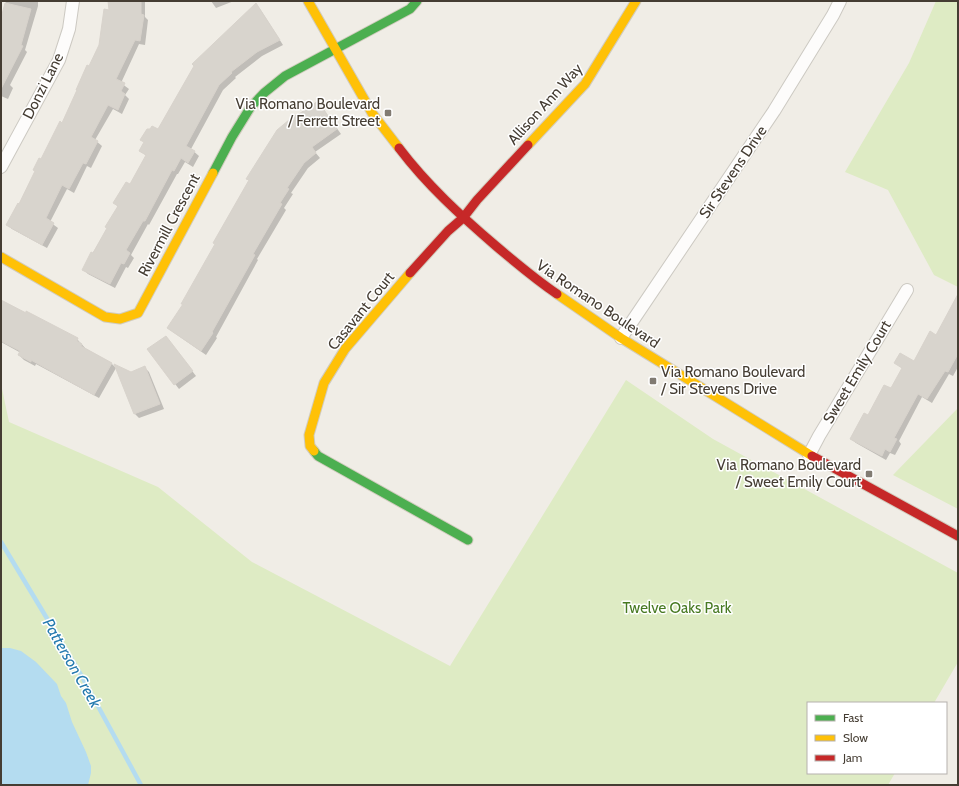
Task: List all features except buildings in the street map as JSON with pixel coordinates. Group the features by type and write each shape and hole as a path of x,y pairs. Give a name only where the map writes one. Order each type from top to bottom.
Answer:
{"street":[{"name":"Donzi Lane","path":"1,167 59,60 69,29 73,1"},
{"name":"Via Romano Boulevard","path":"308,1 372,113 413,166 463,218 535,279 621,338 809,456 958,536"},
{"name":"Rivermill Crescent","path":"1,258 64,292 105,317 120,319 138,313 232,137 250,108 264,93 285,76 410,9 417,1"},
{"name":"Allison Ann Way","path":"463,218 480,197 585,84 636,1"},
{"name":"Sir Stevens Drive","path":"621,338 774,111 833,15 840,1"},
{"name":"Casavant Court","path":"463,218 443,236 345,349 324,383 309,435 309,442 310,446 318,456 468,540"},
{"name":"Sweet Emily Court","path":"809,456 819,436 907,290"}],"green space":[{"path":"936,1 958,1 958,287 934,275 888,190 845,172 909,63"},
{"name":"Twelve Oaks Park","path":"626,380 713,439 958,573 958,662 935,702 807,702 807,774 894,774 888,785 1,785 1,384 9,422 158,487 252,562 450,666"},
{"path":"958,408 958,509 893,475"}],"water":[{"path":"1,648 10,648 21,651 36,662 57,684 91,766 88,785 1,785"}],"waterway":[{"name":"Patterson Creek","path":"1,542 81,675 141,785"}],"traffic: fast":[{"path":"213,173 232,137 250,108 264,93 285,76 410,9 417,1"},
{"path":"314,451 318,456 468,540"}],"traffic: slow":[{"path":"308,1 372,113 399,148"},
{"path":"528,145 585,84 636,1"},
{"path":"1,257 105,317 120,319 138,313 213,173"},
{"path":"314,451 310,446 309,435 324,383 345,349 410,273"},
{"path":"557,294 621,338 812,456"}],"traffic: jam":[{"path":"410,273 448,231 463,218 477,200 528,145"},
{"path":"399,148 421,175 457,212 518,265 557,294"},
{"path":"812,456 958,536"}],"place":[{"name":"Via Romano Boulevard / Ferrett Street","path":"388,113"},
{"name":"Via Romano Boulevard / Sir Stevens Drive","path":"653,381"},
{"name":"Via Romano Boulevard / Sweet Emily Court","path":"869,474"}]}
